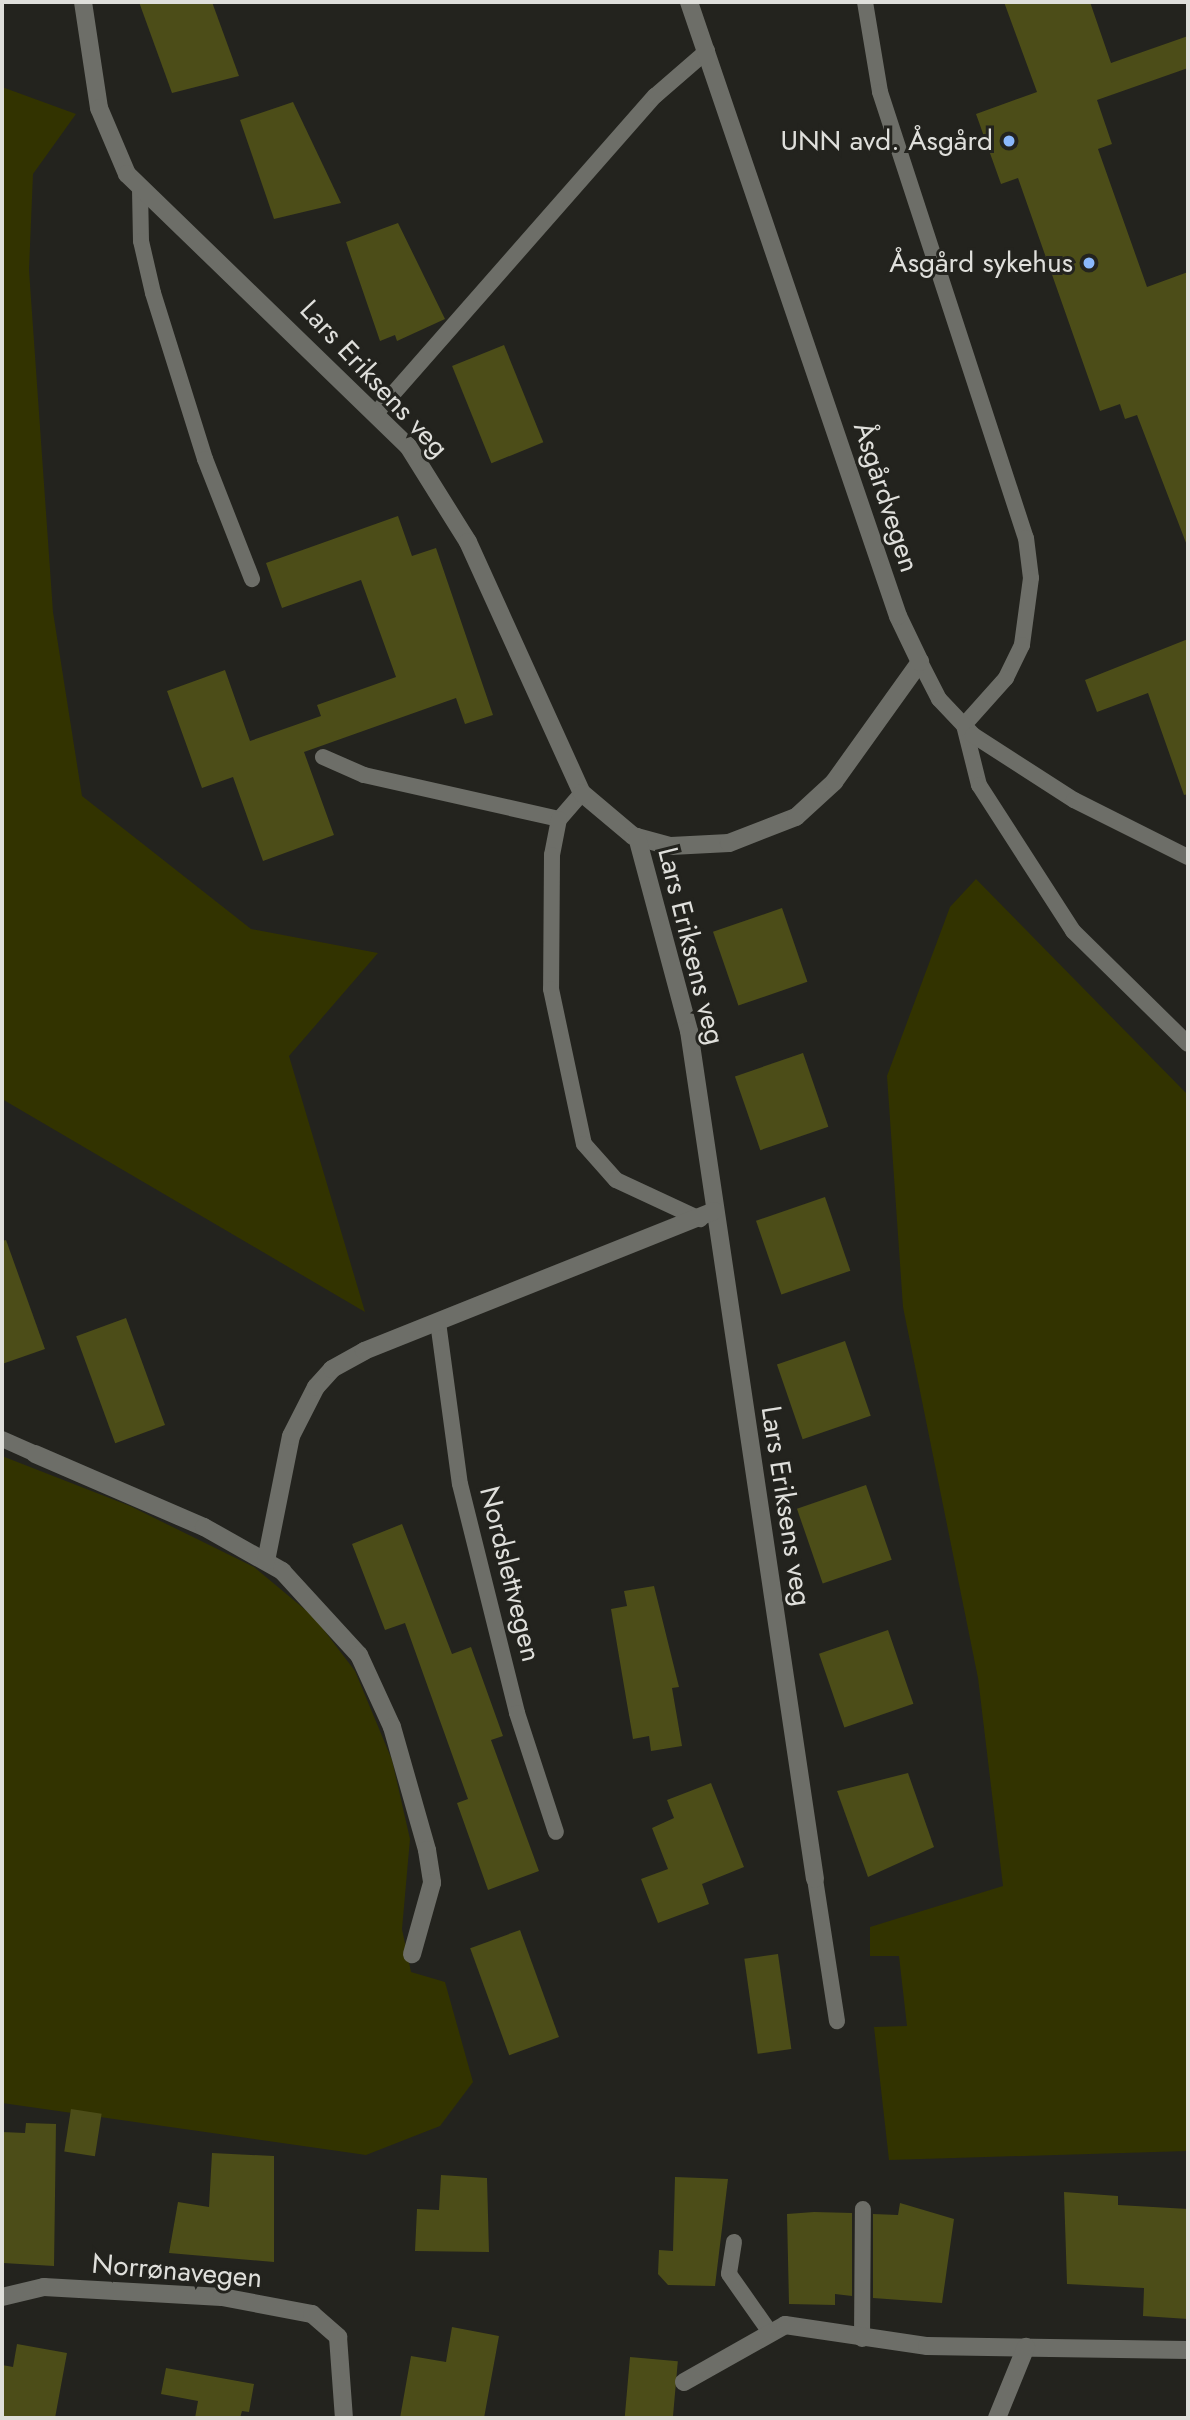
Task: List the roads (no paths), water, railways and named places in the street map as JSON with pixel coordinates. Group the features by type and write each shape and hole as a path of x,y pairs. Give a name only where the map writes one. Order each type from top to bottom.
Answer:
{"street":[{"name":"Lars Eriksens veg","path":"83,2 106,131 141,189 377,412 436,485 468,542 582,793 637,837 683,1005 707,1215 815,1879"},
{"name":"Åsgårdvegen","path":"689,2 898,616 920,662"},
{"path":"637,837 671,846 729,843 796,817 834,782 920,662"},
{"path":"266,1561 291,1436 316,1387 344,1361 707,1215"},
{"path":"35,1454 204,1527 266,1561 310,1595 359,1656 392,1727 432,1883 412,1954"},
{"name":"Norrønavegen","path":"2,2297 44,2287 222,2297 305,2311 338,2337 344,2418"},
{"path":"684,2382 769,2331 785,2325 862,2339 1026,2347 1188,2350"},
{"path":"997,2418 1026,2347"}],"lane":[{"path":"865,2 880,92 1026,538 1031,578 1022,645 999,689 964,725"},
{"path":"377,412 654,96 706,51"},
{"path":"141,189 141,241 153,293 205,459 253,579"},
{"path":"920,662 939,699 964,725 1064,793 1188,857"},
{"path":"964,725 979,785 1035,882 1073,931 1188,1044"},
{"path":"323,757 364,775 559,819"},
{"path":"582,793 559,819 552,855 551,989 584,1144 616,1180 707,1215"},
{"name":"Nordslettvegen","path":"438,1322 460,1484 517,1713 556,1832"},
{"path":"2,1439 35,1454"},
{"path":"815,1879 837,2021"},
{"path":"862,2339 863,2209"},
{"path":"734,2242 729,2274 769,2331"}],"place":[{"name":"UNN avd. Åsgård","path":"1009,141"},
{"name":"Åsgård sykehus","path":"1089,263"}]}
